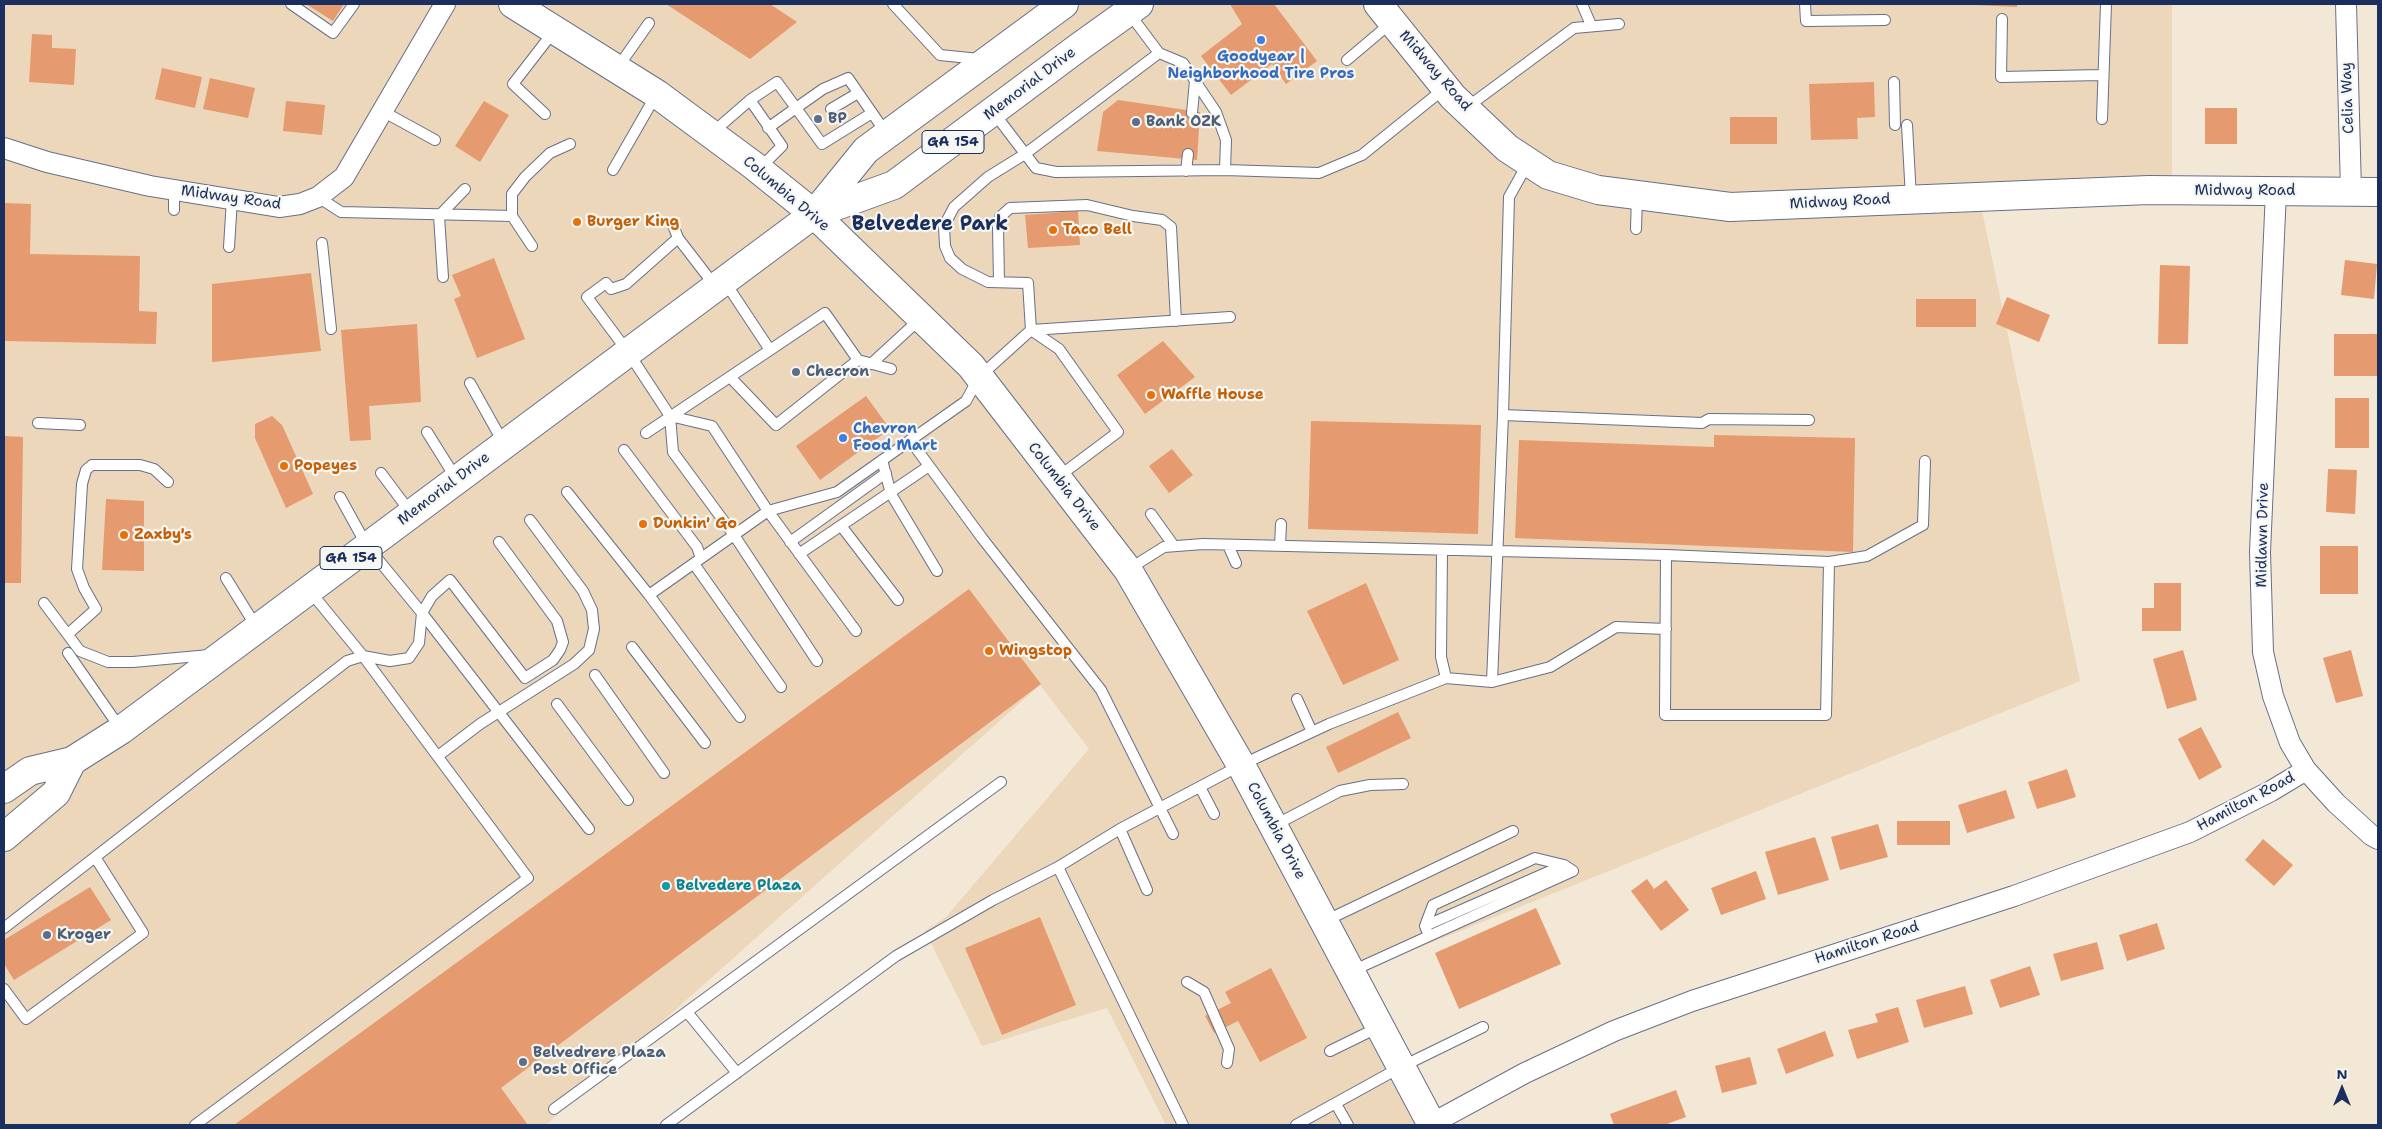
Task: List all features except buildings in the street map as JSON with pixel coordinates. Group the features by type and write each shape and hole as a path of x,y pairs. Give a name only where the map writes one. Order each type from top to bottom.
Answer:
{"main road":[{"name":"Columbia Drive","path":"513,4 657,94 759,170 814,214 971,366 1128,570 1241,765 1431,1124"},
{"name":"Memorial Drive","path":"4,788 30,771 72,761 121,730 814,214 866,150 1064,4"},
{"name":"Memorial Drive","path":"814,214 894,185 994,112 1079,46 1134,8"},
{"name":"Midway Road","path":"1385,13 1446,88 1507,148 1548,175 1590,187 1730,207 2149,190 2378,192"},
{"path":"4,837 56,793 72,761"}],"street":[{"name":"Midway Road","path":"4,148 47,162 174,190 279,206 300,204 318,197 344,177 384,112 445,4"},
{"name":"Celia Way","path":"2346,4 2350,192"},
{"name":"Midlawn Drive","path":"2276,192 2260,552 2264,652 2273,696 2290,743 2306,770 2336,803 2370,835 2378,839"},
{"name":"Hamilton Road","path":"1431,1124 1526,1073 1614,1031 1692,1000 2014,896 2190,832 2271,791 2306,770"}],"lane":[{"path":"291,4 333,33 354,4"},
{"path":"894,4 940,55 988,60"},
{"path":"1582,4 1591,25"},
{"path":"1805,4 1806,21 1885,20"},
{"path":"2102,119 2102,75 2106,4"},
{"path":"1134,8 1159,53 1184,63 1216,112 1226,140 1225,170"},
{"path":"1347,60 1385,13"},
{"path":"2002,19 2001,77 2102,75"},
{"path":"617,68 649,23"},
{"path":"1465,108 1574,28 1619,24"},
{"path":"545,114 513,84 555,30"},
{"path":"1031,330 1028,283 988,282 962,270 950,258 945,246 944,226 954,207 988,177 1025,154 1159,53"},
{"path":"768,128 823,90 848,78 887,135"},
{"path":"1192,113 1196,81"},
{"path":"711,134 750,100 777,82 796,108 810,123 822,144 872,113"},
{"path":"1894,82 1895,125"},
{"path":"994,112 1036,168 1056,172 1225,170 1319,173 1362,155 1446,88"},
{"path":"831,110 858,93"},
{"path":"613,170 657,94"},
{"path":"750,100 782,146 759,170"},
{"path":"384,112 435,140"},
{"path":"1907,124 1911,199"},
{"path":"532,246 512,216 512,194 525,177 550,153 570,144"},
{"path":"1186,171 1188,154"},
{"path":"1492,682 1503,415 1509,197 1528,162"},
{"path":"174,190 174,210"},
{"path":"443,277 439,216 465,190"},
{"path":"1636,229 1637,195"},
{"path":"318,197 341,212 439,216 512,216"},
{"path":"229,248 232,199"},
{"path":"999,282 998,228 1000,217 1010,208 1086,204 1133,216 1162,220 1171,226 1176,321"},
{"path":"673,225 678,238 720,284 770,350"},
{"path":"678,238 626,284 611,289 606,283 587,297 628,352 670,416 673,452 734,535 817,660"},
{"path":"322,243 331,329"},
{"path":"646,433 731,378 825,313 858,360 891,369"},
{"path":"649,595 768,511 837,492 966,401 979,377 1031,330 1230,317"},
{"path":"871,364 921,318"},
{"path":"1031,330 1059,349 1118,432 1057,478"},
{"path":"731,378 776,425 858,360"},
{"path":"470,383 504,444"},
{"path":"1503,415 1702,423 1709,419 1809,420"},
{"path":"670,416 712,426 768,511 856,631"},
{"path":"38,423 80,425"},
{"path":"426,432 457,480"},
{"path":"910,440 982,538 1101,690 1173,834"},
{"path":"624,450 697,547 698,561 781,687"},
{"path":"882,460 891,494 937,571"},
{"path":"1128,570 1164,547 1203,544 1666,555 1829,562 1867,556 1923,525 1925,461"},
{"path":"68,634 96,609 84,588 77,569 82,484 86,470 92,465 140,464 154,469 168,482"},
{"path":"799,554 842,528 929,466"},
{"path":"380,473 411,514"},
{"path":"790,542 886,473"},
{"path":"567,492 649,595 740,717"},
{"path":"340,497 367,546 422,613 589,829"},
{"path":"1151,514 1174,546"},
{"path":"438,756 499,712 574,664 589,650 594,629 592,610 583,591 530,520"},
{"path":"1280,546 1281,524"},
{"path":"842,528 898,600"},
{"path":"499,542 552,612 561,632 563,642 560,650 552,660 525,678"},
{"path":"1228,544 1236,562"},
{"path":"1442,551 1441,657 1446,678"},
{"path":"1666,555 1665,715 1826,715 1829,562"},
{"path":"226,578 257,628"},
{"path":"4,928 347,661 363,656 390,661 409,658 419,643 422,613 432,596 450,580 534,689"},
{"path":"195,1125 528,878 363,656 308,590"},
{"path":"44,603 68,634 72,650 121,730"},
{"path":"666,1125 896,956 993,900 1058,867 1120,829 1241,765 1312,732 1446,678 1492,682 1550,667 1616,628 1666,629"},
{"path":"632,648 705,743"},
{"path":"72,650 80,651 108,662 133,662 222,654"},
{"path":"595,675 664,773"},
{"path":"1297,699 1312,732"},
{"path":"557,704 628,800"},
{"path":"554,1109 1001,782"},
{"path":"1273,826 1340,791 1370,785 1402,784"},
{"path":"1200,787 1214,814"},
{"path":"1120,829 1147,890"},
{"path":"1324,922 1513,831"},
{"path":"4,989 26,1019 143,933 95,857"},
{"path":"1350,971 1427,931 1568,868 1534,858 1434,905 1427,931"},
{"path":"1058,867 1183,1125"},
{"path":"1187,982 1204,992 1229,1049 1227,1063"},
{"path":"687,1012 737,1073"},
{"path":"1330,1051 1380,1026"},
{"path":"1296,1125 1401,1067 1483,1027"},
{"path":"1336,1104 1348,1125"}],"shaded area":[{"path":"4,4 2172,4 2172,190 1980,201 2080,681 1351,975 1429,1125 1166,1125 1107,1008 982,1046 925,931 946,917 1089,749 1040,685 546,1125 4,1125"}],"place":[{"name":"Goodyear | Neighborhood Tire Pros","path":"1261,40"},
{"name":"BP","path":"818,119"},
{"name":"Bank OZK","path":"1136,122"},
{"name":"Burger King","path":"577,222"},
{"name":"Taco Bell","path":"1053,230"},
{"name":"Checron","path":"796,372"},
{"name":"Waffle House","path":"1151,395"},
{"name":"Chevron Food Mart","path":"843,438"},
{"name":"Popeyes","path":"284,466"},
{"name":"Dunkin' Go","path":"643,524"},
{"name":"Zaxby's","path":"124,535"},
{"name":"Wingstop","path":"989,651"},
{"name":"Belvedere Plaza","path":"666,886"},
{"name":"Kroger","path":"47,935"},
{"name":"Belvedrere Plaza Post Office","path":"523,1062"}],"district":[{"name":"Belvedere Park","path":"930,225"}]}
